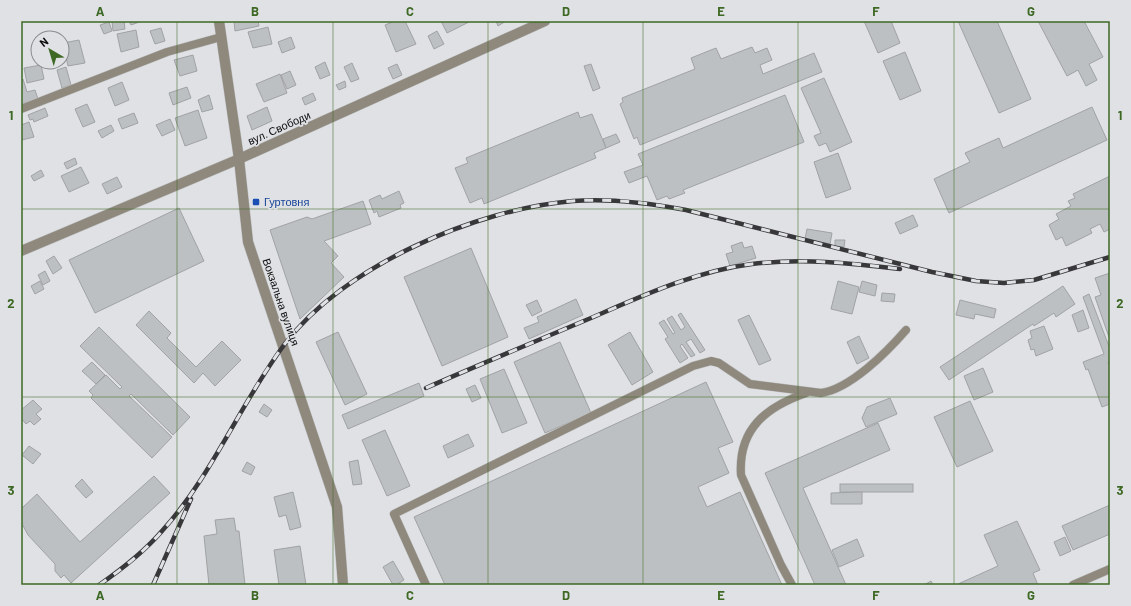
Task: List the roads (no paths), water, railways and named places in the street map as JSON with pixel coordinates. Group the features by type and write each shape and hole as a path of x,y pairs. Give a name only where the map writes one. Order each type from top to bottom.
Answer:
{"street":[{"name":"Вокзальна вулиця","path":"219,21 239,159 248,242 337,506 343,585"},
{"name":"вул. Свободи","path":"21,251 239,159 545,21"}],"lane":[{"path":"21,109 166,52 221,37"},
{"path":"792,585 781,565 741,475 740,463 746,438 762,416 775,406 806,393 831,392 840,387 887,351 906,330"},
{"path":"426,585 394,514 678,372 703,362 719,364 750,384 803,391 806,393"},
{"path":"1073,585 1110,569"}],"railway":[{"path":"99,585 148,546 180,510 211,464 268,368 284,345 309,316 340,290 376,267 414,246 454,229 495,216 535,206 573,201 601,200 644,203 686,210 932,272 976,281 1004,283 1034,280 1110,257"},
{"path":"426,388 650,293 710,272 752,264 789,261 844,263 900,269"},
{"path":"153,585 191,499"}],"place":[{"name":"Гуртовня","path":"256,202"}]}
